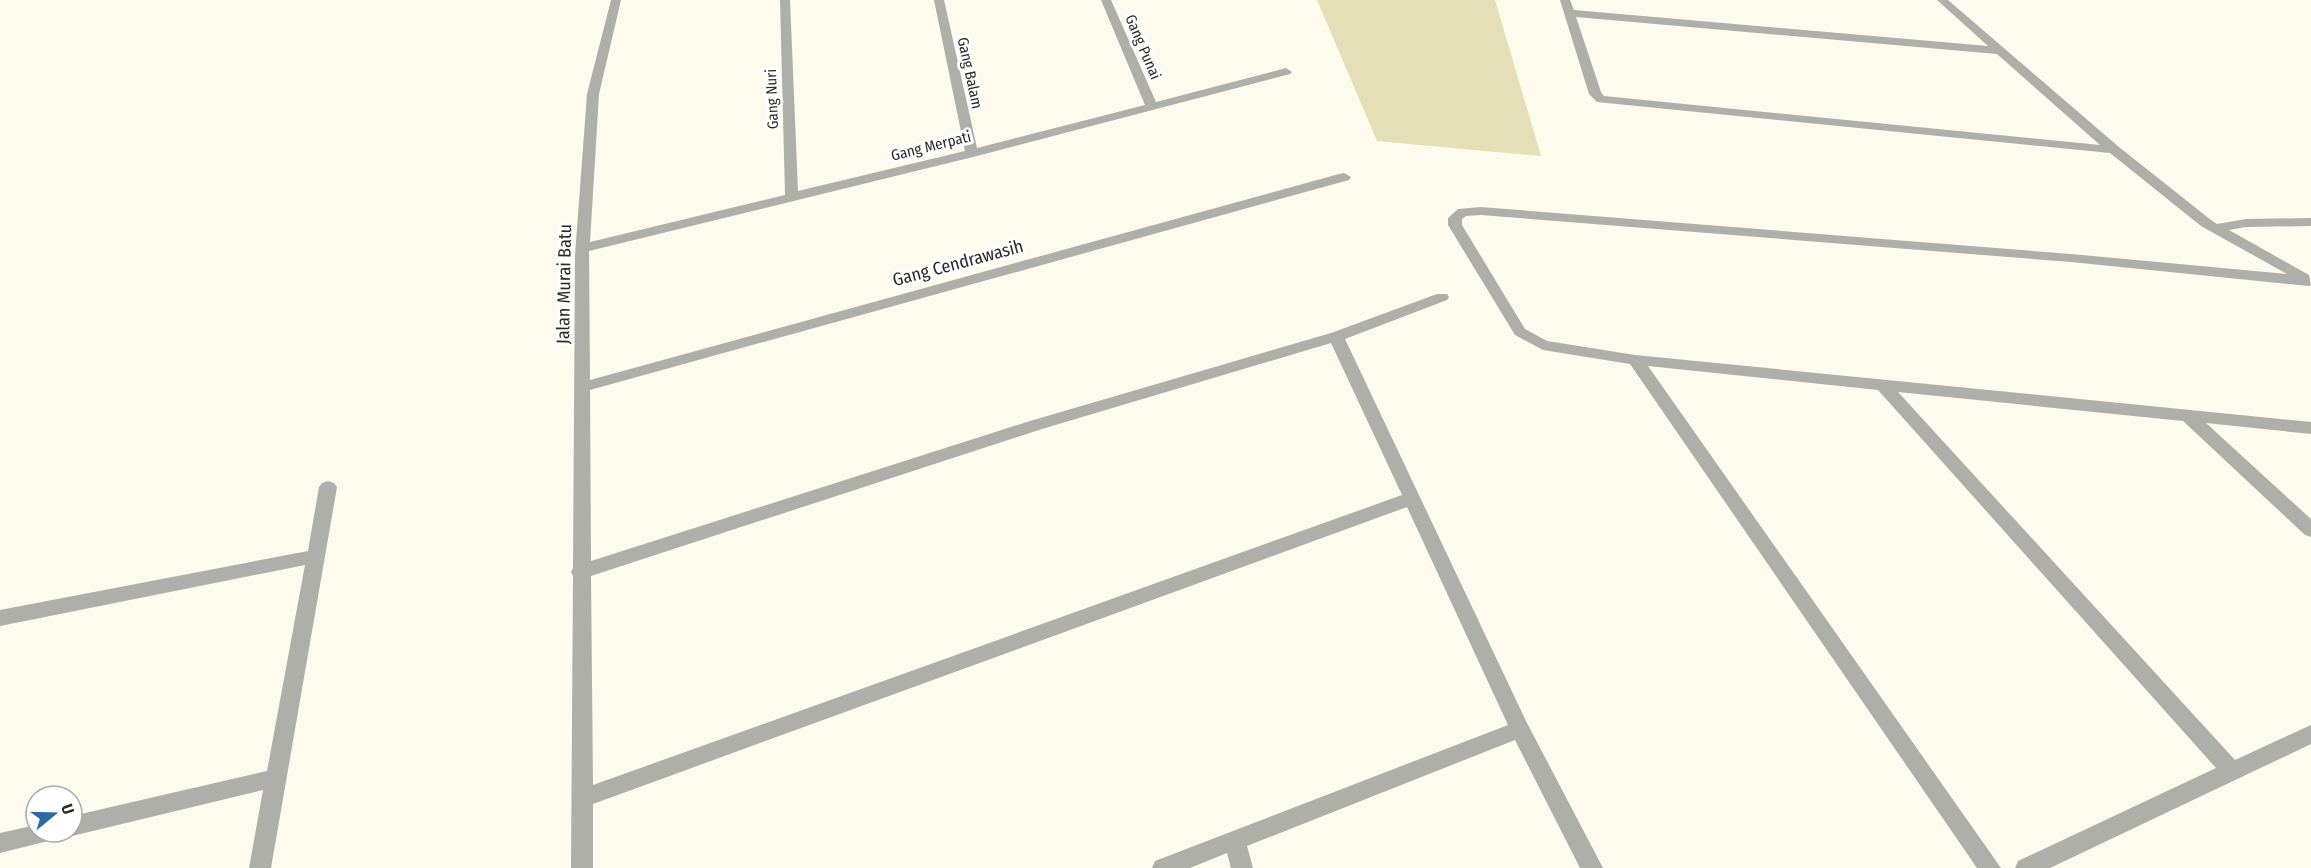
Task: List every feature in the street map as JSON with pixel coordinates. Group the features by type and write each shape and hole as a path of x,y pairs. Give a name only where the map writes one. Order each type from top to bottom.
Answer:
{"street":[{"name":"Jalan Murai Batu","path":"582,868 580,572 583,248 593,94 616,0"},
{"name":"Gang Nuri","path":"785,0 792,197"},
{"name":"Gang Balam","path":"939,0 972,153"},
{"name":"Gang Punai","path":"1106,0 1152,106"},
{"path":"1565,0 1595,94 1600,99 2114,150"},
{"path":"1942,0 2114,150 2216,228 2310,282"},
{"path":"1568,13 2001,51"},
{"name":"Gang Merpati","path":"583,248 972,153 1286,72"},
{"name":"Gang Cendrawasih","path":"582,387 1344,177"},
{"path":"2310,282 2059,257 1481,211 1463,212 1455,218 1455,225 1520,332 1543,345 1635,360 2311,428"},
{"path":"2216,228 2246,223 2311,222"},
{"path":"580,572 1036,424 1336,337 1442,297"},
{"path":"1336,337 1520,729 1592,868"},
{"path":"1635,360 1990,868"},
{"path":"1882,384 2233,772"},
{"path":"2187,415 2311,530"},
{"path":"260,868 328,487"},
{"path":"583,798 1412,498"},
{"path":"0,618 316,556"},
{"path":"1163,868 1520,729"},
{"path":"2026,868 2311,734"},
{"path":"84,823 276,778"},
{"path":"0,843 24,838"},
{"path":"1234,840 1242,868"}],"shaded area":[{"path":"1317,0 1495,0 1541,156 1377,141"}]}
